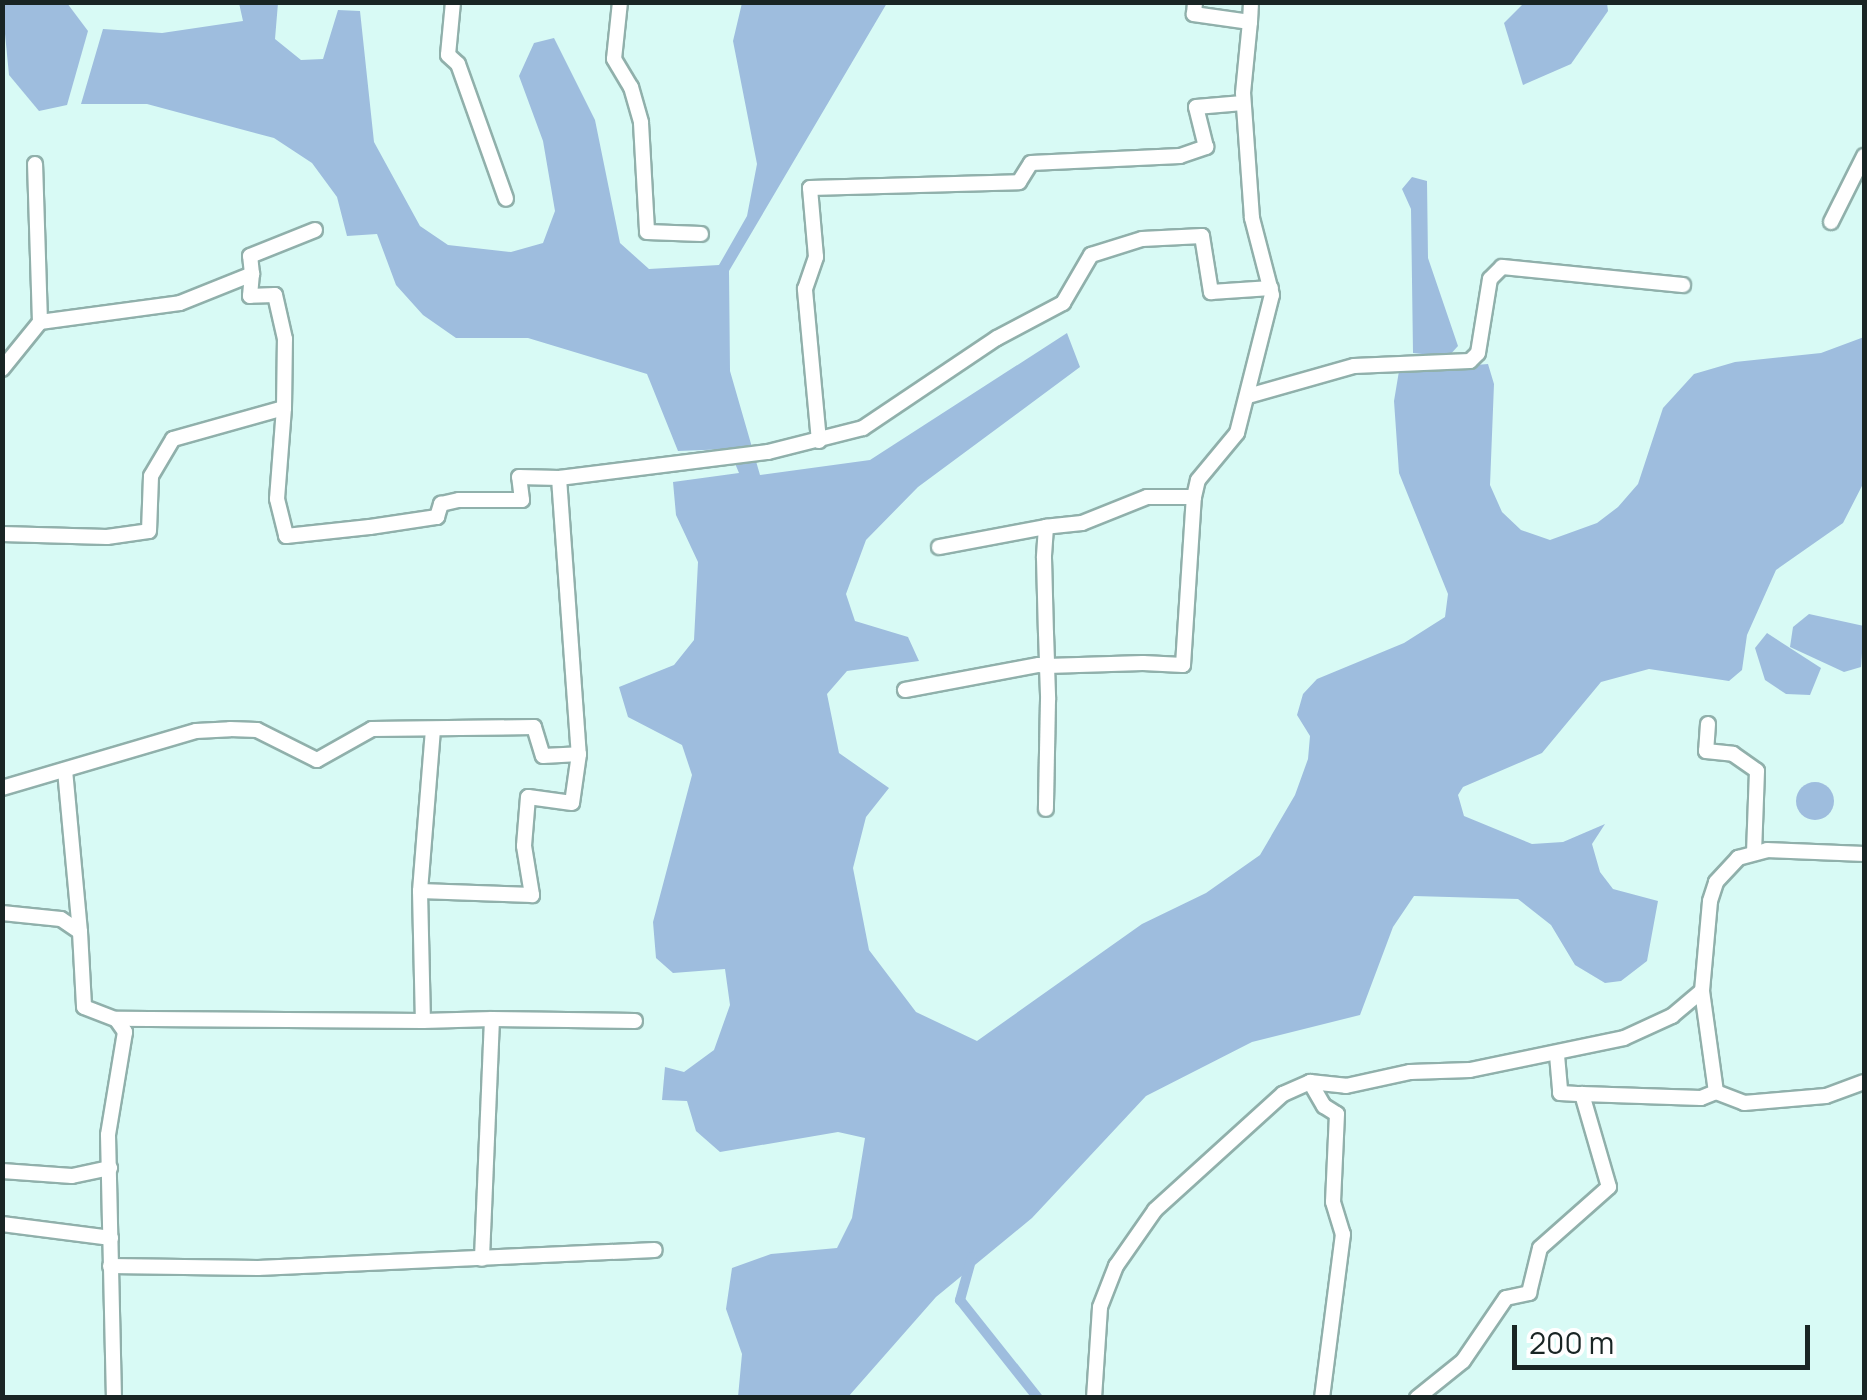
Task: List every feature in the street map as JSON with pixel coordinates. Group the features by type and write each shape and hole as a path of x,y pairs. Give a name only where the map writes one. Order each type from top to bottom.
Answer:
{"street":[{"path":"453,2 448,54 458,64 506,199"},
{"path":"620,2 614,59 631,87 641,123 647,232 701,234"},
{"path":"1195,2 1194,14 1250,22"},
{"path":"905,690 1047,666 1184,666 1194,497 1198,480 1237,433 1270,288 1252,218 1243,103 1252,2"},
{"path":"819,441 806,289 816,258 810,188 1019,182 1031,163 1180,156 1206,147 1196,107 1243,103"},
{"path":"1830,222 1864,156"},
{"path":"2,369 40,322 35,164"},
{"path":"315,230 250,256 250,296 275,295 285,340 276,499 286,536 438,517 442,504 459,500 522,500 520,477 559,478 768,452 863,428 997,338 1063,302 1100,251 1195,233 1204,242 1210,292 1270,288"},
{"path":"1248,396 1354,366 1470,360 1478,353 1490,279 1502,267 1683,285"},
{"path":"40,322 180,304 252,274"},
{"path":"2,534 108,537 149,531 151,476 173,439 284,408"},
{"path":"420,891 532,895 524,846 528,798 572,804 579,754 559,478"},
{"path":"939,547 1082,524 1148,497 1194,497"},
{"path":"1046,528 1046,810"},
{"path":"1708,724 1706,751 1734,754 1757,771 1754,852"},
{"path":"2,788 196,732 257,730 318,760 372,729 534,727 543,756 579,754"},
{"path":"422,1021 420,891 434,730"},
{"path":"66,770 84,1007 116,1019 635,1021"},
{"path":"1716,1092 1702,992 1716,882 1738,858 1754,852 1864,854"},
{"path":"2,913 62,919 80,932"},
{"path":"1094,1398 1100,1307 1145,1220 1259,1112 1310,1082 1346,1086 1400,1073 1454,1072 1557,1055 1656,1025 1702,992"},
{"path":"482,1259 492,1018"},
{"path":"114,1398 108,1135 125,1032 116,1019"},
{"path":"1557,1055 1560,1093 1702,1098 1716,1092 1744,1103 1826,1096 1864,1082"},
{"path":"1310,1082 1324,1106 1338,1114 1334,1202 1343,1234 1322,1398"},
{"path":"1417,1398 1464,1361 1506,1298 1529,1293 1540,1248 1609,1187 1582,1094"},
{"path":"2,1171 72,1176 110,1168"},
{"path":"2,1224 111,1238"},
{"path":"110,1266 482,1259 655,1250"}],"water":[{"path":"2,3 67,3 88,31 67,105 39,111 9,75"},
{"path":"239,3 278,3 275,39 301,60 323,59 338,10 360,11 374,142 420,226 448,245 511,252 543,243 555,211 543,141 519,76 534,43 554,38 595,120 620,243 649,269 719,265 747,216 757,164 733,41 742,3 887,3 729,271 730,371 760,475 870,460 1067,333 1080,367 918,487 866,540 846,594 855,621 908,637 919,661 847,671 827,694 839,753 889,788 866,817 853,868 869,950 916,1012 977,1041 1142,924 1206,893 1260,855 1295,795 1308,759 1310,736 1297,715 1303,694 1317,679 1404,643 1445,617 1448,594 1399,473 1394,401 1399,371 1488,364 1494,384 1490,485 1502,512 1521,530 1550,540 1597,523 1638,484 1663,408 1694,374 1735,362 1821,353 1864,337 1864,482 1843,523 1776,570 1747,635 1742,670 1729,681 1649,669 1601,682 1542,753 1463,787 1458,795 1464,816 1532,844 1563,842 1605,824 1592,844 1600,872 1613,889 1658,901 1647,961 1621,981 1605,983 1575,965 1551,925 1518,899 1414,896 1393,927 1360,1015 1252,1042 1146,1096 1032,1218 936,1297 848,1397 738,1397 742,1354 726,1309 732,1268 771,1254 837,1248 852,1218 865,1138 838,1132 720,1152 696,1131 687,1101 662,1100 665,1067 684,1072 714,1050 730,1005 725,969 673,973 656,958 653,922 692,775 682,745 628,717 619,687 674,665 694,640 698,562 676,515 673,482 739,473 729,449 678,451 647,374 528,338 456,338 423,315 396,285 377,234 347,236 337,197 312,163 274,138 147,104 81,104 103,29 162,33 243,21"},
{"path":"1524,3 1607,3 1608,11 1571,64 1523,85 1504,23"},
{"path":"1412,177 1427,181 1428,258 1458,346 1448,357 1413,353 1411,209 1402,189"},
{"path":"1809,614 1864,626 1861,667 1844,672 1790,647 1793,627"},
{"path":"1767,633 1821,668 1810,695 1786,694 1765,680 1755,648"},
{"path":"1815,782 1829,787 1834,801 1829,815 1815,820 1801,815 1796,801 1801,787"}],"waterway":[{"path":"972,1257 960,1300 1038,1398"}]}
